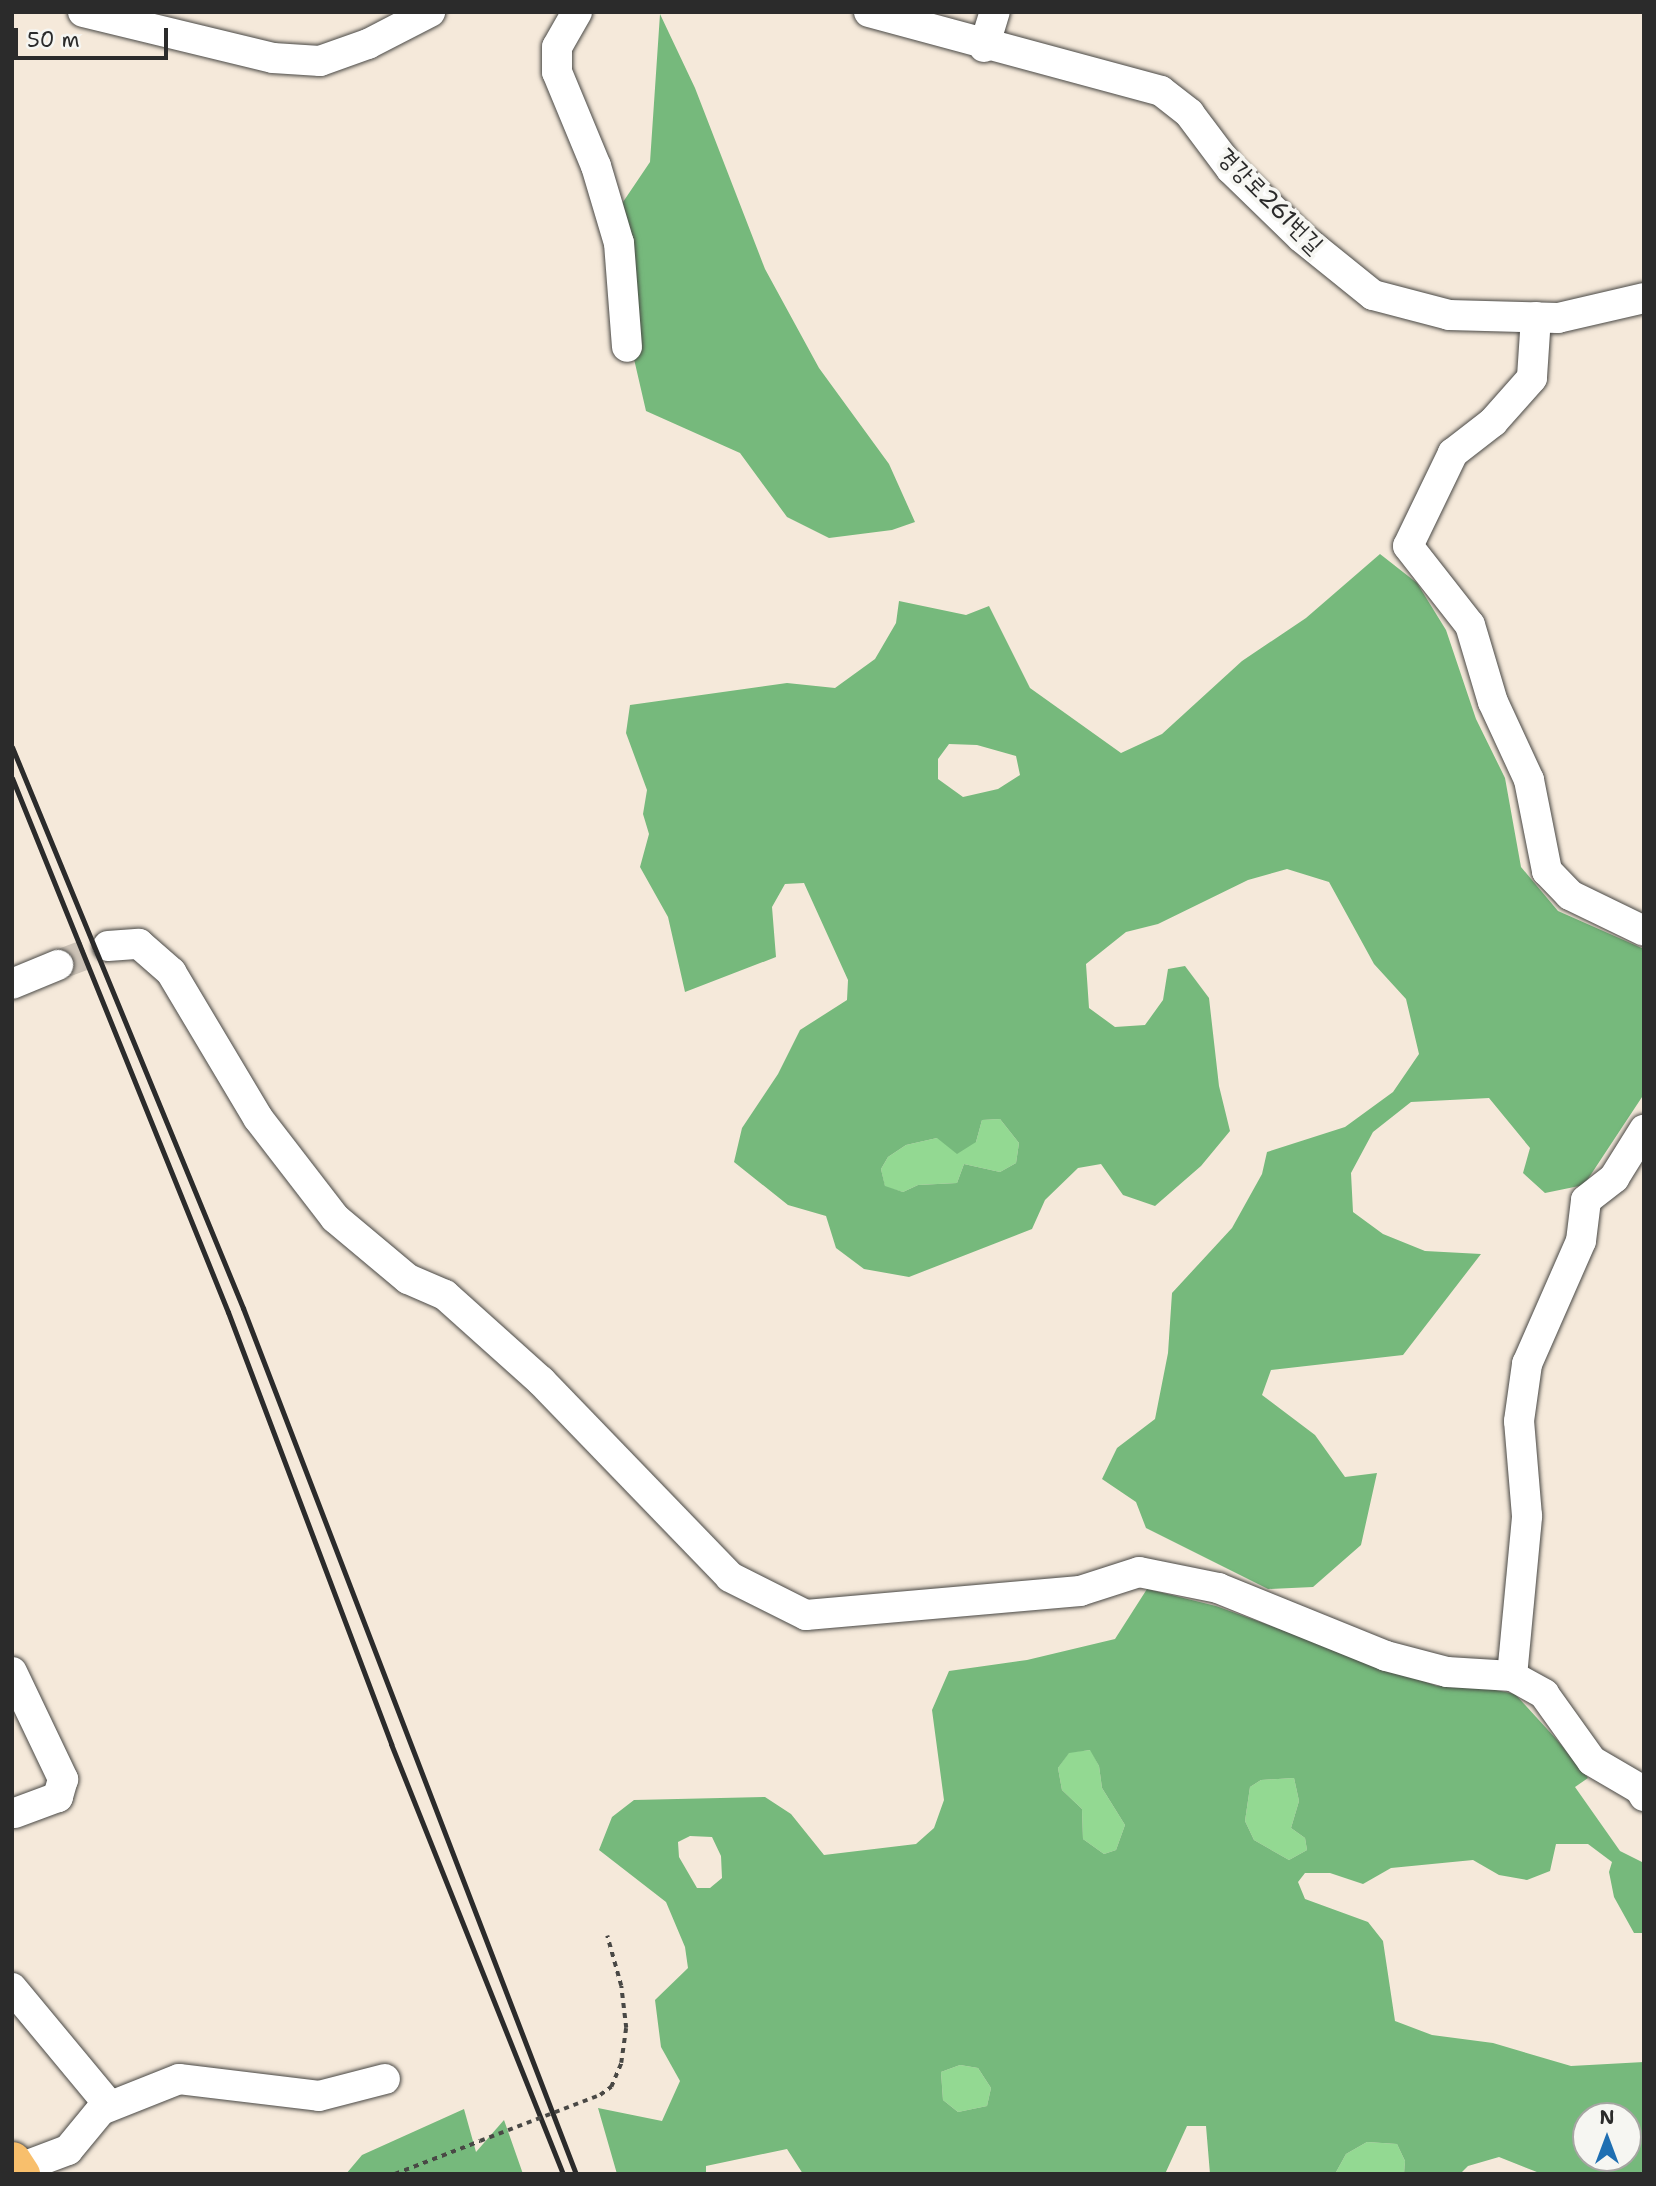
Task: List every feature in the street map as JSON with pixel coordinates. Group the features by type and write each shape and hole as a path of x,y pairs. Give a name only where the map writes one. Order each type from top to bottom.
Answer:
{"street":[{"path":"83,12 273,58 320,61 368,44 430,12"},
{"path":"577,12 557,47 557,72 596,166 619,243 626,347"},
{"name":"경강로261번길","path":"869,12 984,47 1161,92 1189,113 1231,169 1301,237 1373,295 1448,315 1558,318 1644,298"},
{"path":"984,47 995,12"},
{"path":"1536,317 1532,378 1493,422 1453,453 1408,546 1470,625 1493,702 1529,780 1547,871 1570,895 1644,931"},
{"path":"107,946 139,944 171,972 258,1118 335,1218 408,1279 445,1295 531,1373 730,1577 806,1615 1080,1591 1139,1572 1218,1588 1386,1656 1447,1672 1512,1676 1544,1694 1592,1760 1644,1796"},
{"path":"12,984 58,965"},
{"path":"1512,1676 1527,1516 1518,1421 1527,1364 1581,1241 1586,1199 1614,1178 1644,1130"},
{"path":"12,1672 63,1779 58,1797 13,1812"},
{"path":"12,1988 110,2106"},
{"path":"16,2169 68,2150 101,2110 179,2079 319,2096 386,2079"}],"path":[{"path":"395,2174 600,2095 611,2087 621,2063 626,2028 621,1986 607,1936"}],"green space":[{"path":"660,14 695,88 765,269 819,368 889,464 915,522 892,530 829,538 787,517 740,453 646,411 634,359 623,202 650,162"},
{"path":"1380,554 1417,583 1446,630 1476,719 1505,778 1521,867 1558,911 1644,949 1644,1094 1584,1185 1545,1193 1523,1173 1530,1148 1489,1098 1411,1102 1373,1132 1351,1173 1353,1212 1383,1234 1425,1251 1481,1254 1403,1355 1271,1370 1262,1395 1315,1435 1345,1477 1377,1473 1361,1545 1313,1587 1268,1589 1146,1528 1136,1502 1102,1479 1117,1448 1155,1419 1168,1353 1172,1293 1232,1228 1262,1174 1267,1152 1345,1127 1393,1092 1419,1054 1406,999 1374,964 1329,882 1287,869 1248,880 1158,924 1126,932 1086,964 1089,1008 1115,1027 1145,1025 1163,1000 1168,969 1185,966 1209,998 1219,1086 1230,1131 1201,1166 1155,1206 1123,1195 1101,1164 1078,1168 1045,1200 1032,1229 909,1277 864,1269 836,1248 826,1216 788,1205 734,1162 742,1128 778,1074 800,1030 847,1000 848,980 804,883 785,884 772,907 776,957 685,992 668,917 640,867 649,834 643,814 647,790 626,733 630,705 787,683 835,688 875,659 896,623 899,601 966,615 989,606 1030,688 1121,753 1162,734 1242,661 1306,618","holes":["949,744 977,745 1016,756 1020,775 998,789 963,797 938,779 938,759","1000,1119 1019,1143 1016,1163 1000,1172 964,1164 957,1183 918,1185 903,1192 885,1186 881,1169 888,1157 906,1145 937,1138 957,1154 976,1142 982,1120"]},
{"path":"1000,1119 1019,1143 1016,1163 1000,1172 964,1164 957,1183 918,1185 903,1192 885,1187 881,1169 888,1157 906,1145 937,1138 976,1142 982,1120"},
{"path":"1147,1589 1216,1606 1437,1686 1472,1685 1515,1694 1588,1778 1575,1787 1620,1851 1644,1863 1644,1933 1634,1933 1614,1897 1609,1872 1612,1862 1588,1844 1556,1844 1550,1871 1527,1880 1499,1875 1473,1860 1391,1868 1363,1884 1330,1873 1305,1873 1298,1882 1305,1899 1368,1922 1383,1941 1395,2021 1432,2035 1493,2043 1571,2066 1644,2062 1644,2174 1542,2174 1499,2157 1468,2166 1460,2174 1404,2174 1405,2161 1397,2144 1367,2142 1346,2154 1335,2174 1210,2174 1206,2126 1187,2126 1165,2174 803,2174 787,2149 706,2166 706,2174 617,2174 598,2108 662,2121 680,2081 661,2047 655,2000 688,1968 685,1947 666,1902 599,1850 612,1817 634,1800 765,1797 791,1814 824,1855 916,1844 934,1828 944,1800 932,1710 949,1671 1027,1660 1115,1639","holes":["1090,1750 1099,1766 1102,1788 1125,1825 1116,1850 1104,1854 1083,1839 1082,1809 1062,1790 1058,1768 1069,1753","1294,1778 1299,1801 1291,1828 1305,1838 1307,1850 1289,1860 1254,1840 1245,1821 1250,1787 1261,1780","690,1836 712,1837 721,1856 722,1878 710,1888 697,1888 679,1857 678,1842","960,2065 978,2068 991,2088 987,2106 958,2112 943,2100 941,2072"]},
{"path":"1091,1750 1099,1766 1102,1788 1125,1825 1116,1850 1104,1854 1083,1839 1082,1809 1062,1790 1058,1768 1069,1752"},
{"path":"1294,1778 1299,1801 1291,1828 1305,1838 1307,1850 1289,1860 1254,1840 1245,1821 1250,1787 1261,1780"},
{"path":"960,2065 978,2068 991,2088 987,2106 958,2112 943,2100 941,2072"},
{"path":"464,2109 476,2152 504,2120 523,2174 346,2174 362,2155"},
{"path":"1367,2142 1397,2144 1405,2161 1404,2174 1335,2174 1346,2154"}],"tunnel":[{"path":"58,965 108,946"}],"railway":[{"path":"12,747 243,1308 576,2174"},
{"path":"12,778 228,1312 391,1744 563,2174"}]}
